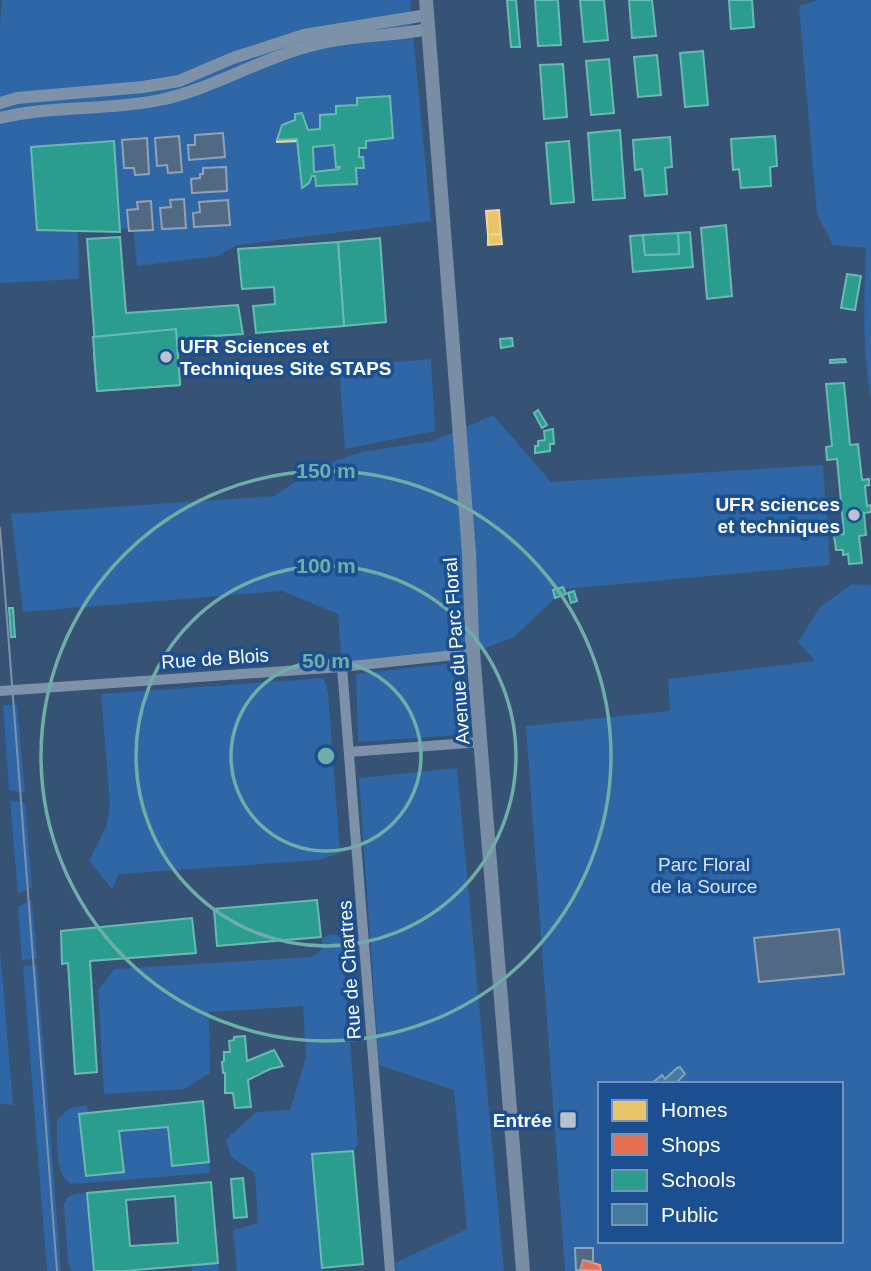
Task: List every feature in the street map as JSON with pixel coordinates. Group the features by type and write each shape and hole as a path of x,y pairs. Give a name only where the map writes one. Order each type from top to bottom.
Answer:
{"main road":[{"name":"Avenue du Parc Floral","path":"426,0 469,552 473,653 523,1271"}],"street":[{"path":"0,103 17,99 143,88 167,83 304,35 427,22"},
{"path":"0,118 27,112 158,101 187,93 288,52 427,22"},
{"name":"Rue de Blois","path":"0,691 342,667 473,653"},
{"name":"Rue de Chartres","path":"342,667 390,1271"},
{"path":"349,752 481,742"}],"green space":[{"path":"2,0 412,0 410,3 431,221 238,245 217,256 137,266 133,228 78,232 79,279 0,283"},
{"path":"818,0 871,0 871,400 865,343 866,248 833,245 817,214 799,6"},
{"path":"431,359 435,431 345,449 339,367"},
{"path":"493,415 551,482 823,465 830,565 565,589 514,637 473,653 342,667 338,614 282,591 23,612 11,514 274,496 319,467 361,452 433,441"},
{"name":"Parc Floral de la Source","path":"852,584 871,585 871,1271 565,1271 526,726 670,711 668,679 815,661 798,642 820,607"},
{"path":"453,663 459,735 358,742 356,674"},
{"path":"324,678 328,692 340,853 319,860 119,874 112,889 89,861 107,825 110,803 101,694"},
{"path":"3,705 17,705 25,793 9,790"},
{"path":"457,768 504,1271 396,1271 395,1263 467,1229 454,1090 379,1065 359,778"},
{"path":"10,800 25,803 32,887 18,894"},
{"path":"32,900 37,959 22,960 18,907"},
{"path":"328,935 338,935 342,941 358,1145 353,1151 312,1155 322,1271 237,1271 233,1230 258,1223 255,1173 231,1157 226,1139 257,1112 290,1110 306,1057 303,1006 209,1012 210,1073 184,1089 104,1094 98,990 114,969 312,957 322,949 322,939"},
{"path":"0,949 13,1105 0,1104"},
{"path":"37,965 61,1271 47,1271 23,966"},
{"path":"87,1105 88,1113 80,1115 86,1176 123,1172 119,1131 168,1127 172,1166 209,1162 210,1173 72,1184 66,1180 59,1165 57,1120 70,1108"},
{"path":"87,1193 94,1271 71,1271 64,1204 70,1196"},
{"path":"218,1263 219,1271 192,1271 191,1265"}],"building: Homes":[{"path":"277,140 298,141 277,142"},
{"path":"499,210 501,234 488,235 486,211"},
{"path":"501,234 502,244 488,245 488,235"}],"building: Shops":[{"path":"583,1260 600,1265 601,1271 580,1270"}],"building: Schools":[{"path":"507,0 516,0 520,47 511,47"},
{"path":"535,0 558,0 561,45 538,46"},
{"path":"580,0 604,0 608,40 584,42"},
{"path":"629,0 652,0 656,36 632,38"},
{"path":"729,0 752,0 754,27 731,29"},
{"path":"703,51 708,105 685,107 680,53"},
{"path":"657,55 661,95 638,97 634,57"},
{"path":"609,59 614,113 591,115 586,61"},
{"path":"563,64 567,117 544,119 540,65"},
{"path":"390,96 393,138 366,141 366,148 359,148 359,157 363,157 364,168 356,168 357,184 316,186 315,176 312,176 309,183 302,188 297,139 277,140 282,125 295,120 295,114 302,113 308,130 320,129 320,115 336,114 336,106 357,105 357,98","holes":["334,145 336,167 340,167 314,172 313,147"]},
{"path":"620,130 625,198 593,200 588,133"},
{"path":"775,136 777,166 770,167 771,186 741,188 739,169 733,170 731,139"},
{"path":"670,137 672,167 665,168 667,194 645,196 642,169 635,170 633,140"},
{"path":"114,141 120,232 37,230 31,147"},
{"path":"569,141 574,202 551,204 546,143"},
{"path":"726,225 732,296 707,299 701,228"},
{"path":"690,232 693,267 633,272 630,236 643,235 645,255 679,254 678,233"},
{"path":"678,233 679,254 645,255 643,235"},
{"path":"120,237 126,313 238,305 243,334 170,339 171,348 177,348 180,385 97,391 94,354 108,353 108,343 95,344 87,239"},
{"path":"380,238 386,322 344,326 338,242"},
{"path":"338,242 344,326 256,333 253,306 275,304 274,287 242,289 238,249"},
{"path":"847,274 861,276 855,310 841,308"},
{"path":"176,329 180,385 97,391 93,337"},
{"path":"512,338 513,346 501,348 500,339"},
{"path":"845,359 846,362 830,363 830,360"},
{"path":"365,363 366,372 347,375 346,365"},
{"path":"844,383 850,445 858,444 862,480 869,479 869,485 865,486 867,506 871,505 871,512 864,513 866,535 859,536 862,563 849,564 848,554 843,555 843,550 836,550 834,535 844,534 837,459 827,460 826,447 832,446 826,384"},
{"path":"538,410 547,425 542,428 534,413"},
{"path":"553,429 554,444 550,444 550,451 535,453 538,441 545,440 544,431"},
{"path":"563,587 566,594 555,598 553,590"},
{"path":"574,591 577,601 571,603 568,593"},
{"path":"9,608 13,608 15,637 11,637"},
{"path":"317,900 321,937 217,946 214,909"},
{"path":"192,918 196,953 90,961 97,1072 75,1074 68,963 62,964 61,931"},
{"path":"245,1036 247,1061 274,1050 283,1066 248,1080 251,1107 235,1108 233,1093 225,1093 222,1062 224,1052 230,1052 229,1041 234,1040 234,1037"},
{"path":"203,1101 209,1162 172,1166 168,1127 119,1131 124,1172 86,1176 79,1114"},
{"path":"353,1151 363,1264 322,1268 312,1154"},
{"path":"243,1178 247,1217 234,1218 231,1179"},
{"path":"211,1182 218,1263 94,1271 87,1193","holes":["175,1196 178,1243 130,1246 126,1200"]}],"building: Public":[{"path":"680,1067 685,1074 677,1082 653,1082 662,1075 665,1079"}],"building: Other":[{"path":"223,133 225,157 189,160 188,145 195,145 195,135"},
{"path":"179,136 182,172 168,173 167,165 157,166 155,138"},
{"path":"147,138 149,174 135,175 134,168 124,168 122,140"},
{"path":"226,167 227,191 192,193 191,179 200,178 203,168"},
{"path":"184,199 186,228 162,229 160,208 171,207 170,200"},
{"path":"228,200 230,225 194,227 193,213 200,212 199,202"},
{"path":"151,201 153,230 129,231 127,210 138,209 137,202"},
{"path":"839,929 844,974 759,982 754,938"},
{"path":"575,1248 593,1248 593,1262 583,1260 580,1270 576,1270"}],"tram line":[{"path":"0,528 57,1271"}],"place":[{"name":"UFR Sciences et Techniques Site STAPS","path":"166,357"},
{"name":"UFR sciences et techniques","path":"854,515"},
{"name":"Entrée","path":"568,1120"}]}
